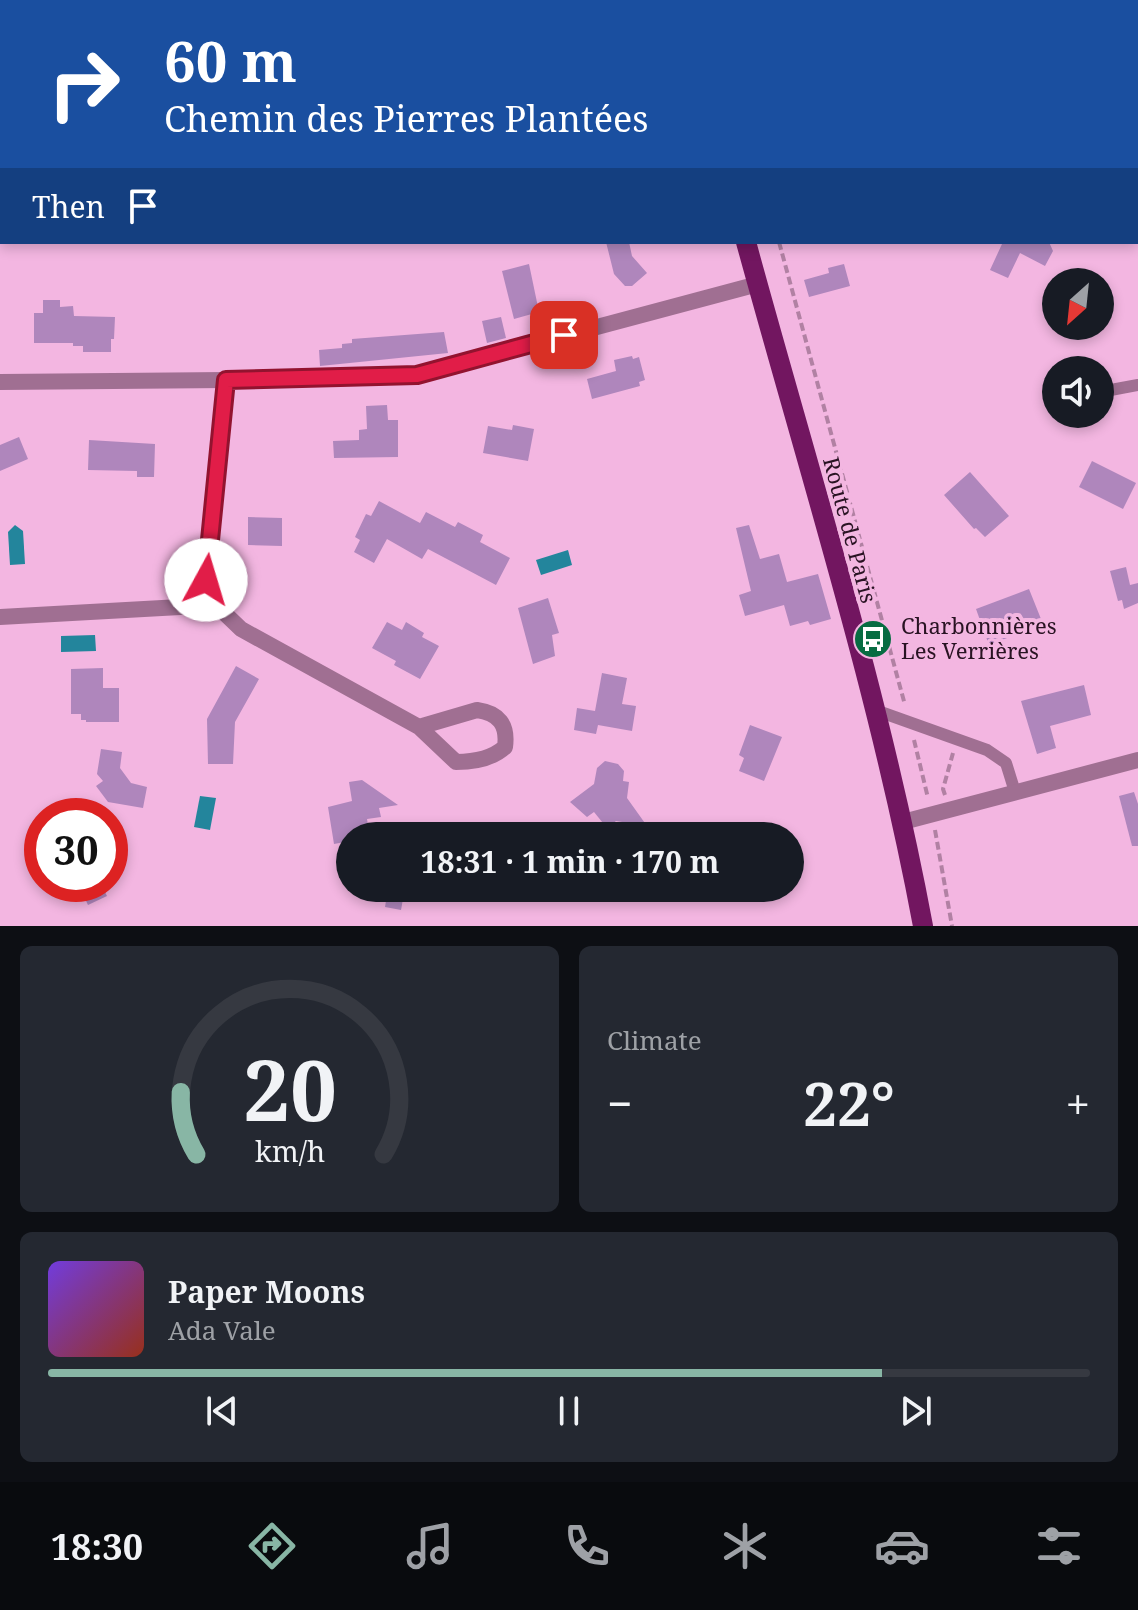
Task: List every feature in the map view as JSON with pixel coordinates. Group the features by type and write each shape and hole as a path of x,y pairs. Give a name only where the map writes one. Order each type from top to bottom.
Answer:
{"main road":[{"name":"Route de Paris","path":"747,244 875,710 903,822 923,926"}],"street":[{"path":"0,0 265,0"},
{"path":"0,382 417,375 758,284"},
{"path":"226,380 206,580 216,605 241,629 419,727 456,762 483,758 505,747 504,723 484,711 477,710 419,727"},
{"path":"0,617 216,605"},
{"path":"903,822 1138,760"}],"lane":[{"path":"1114,389 1138,385"},
{"path":"875,710 987,750 1006,763 1015,792"}],"path":[{"name":"Route de Paris","path":"780,244 910,723 932,814 952,926"},
{"path":"950,809 943,789 957,739"}],"water":[{"path":"15,525 23,531 25,564 10,565 8,532"},
{"path":"568,550 572,565 541,575 536,560"},
{"path":"95,635 96,651 61,652 61,636"},
{"path":"200,796 216,798 210,830 194,827"}],"building":[{"path":"606,244 629,244 632,256 647,273 632,286 625,286 614,274"},
{"path":"1002,244 1050,244 1053,251 1045,266 1020,253 1008,278 990,270"},
{"path":"529,264 539,312 514,319 502,271"},
{"path":"844,264 850,286 809,297 804,280 829,273 828,268"},
{"path":"43,300 60,300 60,307 73,306 74,316 115,317 111,352 83,352 83,346 73,346 73,343 34,343 34,313 43,313"},
{"path":"501,317 506,338 487,343 482,321"},
{"path":"444,332 448,353 320,366 319,350 342,348 342,344 352,343 352,339"},
{"path":"632,356 633,359 639,357 645,380 639,382 640,386 592,399 587,379 616,371 614,360"},
{"path":"387,405 388,420 398,420 398,457 334,458 333,441 359,440 359,430 367,429 366,406"},
{"path":"513,425 534,429 528,461 483,453 488,426 512,430"},
{"path":"19,437 28,459 0,471 0,445"},
{"path":"89,440 155,444 154,477 137,477 137,471 88,470"},
{"path":"1092,461 1136,483 1123,509 1079,487"},
{"path":"970,472 1009,516 985,537 944,495"},
{"path":"379,501 420,523 426,512 455,527 458,522 483,535 480,542 510,558 496,585 428,549 422,559 387,539 374,563 354,552 360,540 355,537 366,514 371,516"},
{"path":"248,517 282,518 282,546 248,545"},
{"path":"749,525 760,559 779,554 787,582 818,574 831,619 790,626 784,605 745,616 739,595 751,591 736,528"},
{"path":"1126,567 1130,585 1138,583 1138,603 1124,609 1122,600 1118,601 1110,571"},
{"path":"1029,589 1043,624 989,645 976,609"},
{"path":"548,598 559,633 552,635 555,656 533,664 518,608"},
{"path":"387,622 402,630 406,622 424,633 422,637 439,646 420,679 372,648"},
{"path":"236,666 259,679 235,722 233,764 208,764 207,719"},
{"path":"103,668 103,688 119,688 119,722 86,722 81,720 81,714 71,714 71,669"},
{"path":"602,673 627,678 622,704 636,706 632,731 598,725 596,734 574,730 577,708 595,711"},
{"path":"1084,685 1091,715 1050,726 1056,748 1037,754 1021,701"},
{"path":"750,725 782,737 764,781 739,771 744,758 739,755"},
{"path":"101,749 122,752 120,768 131,783 147,787 143,808 128,805 128,798 105,798 96,786 103,781 97,774"},
{"path":"605,761 618,764 624,771 623,781 629,782 627,798 644,822 602,822 594,812 587,817 570,802 594,784 597,768"},
{"path":"362,780 398,805 379,808 381,817 367,819 368,822 336,822 334,844 328,807 352,801 349,782"},
{"path":"1134,792 1138,804 1138,846 1132,846 1119,796"},
{"path":"386,902 402,902 401,910 385,907"}],"place":[{"name":"Charbonnières Les Verrières","path":"873,639"}],"route":[{"path":"206,580 226,380 417,375 564,335"}]}
